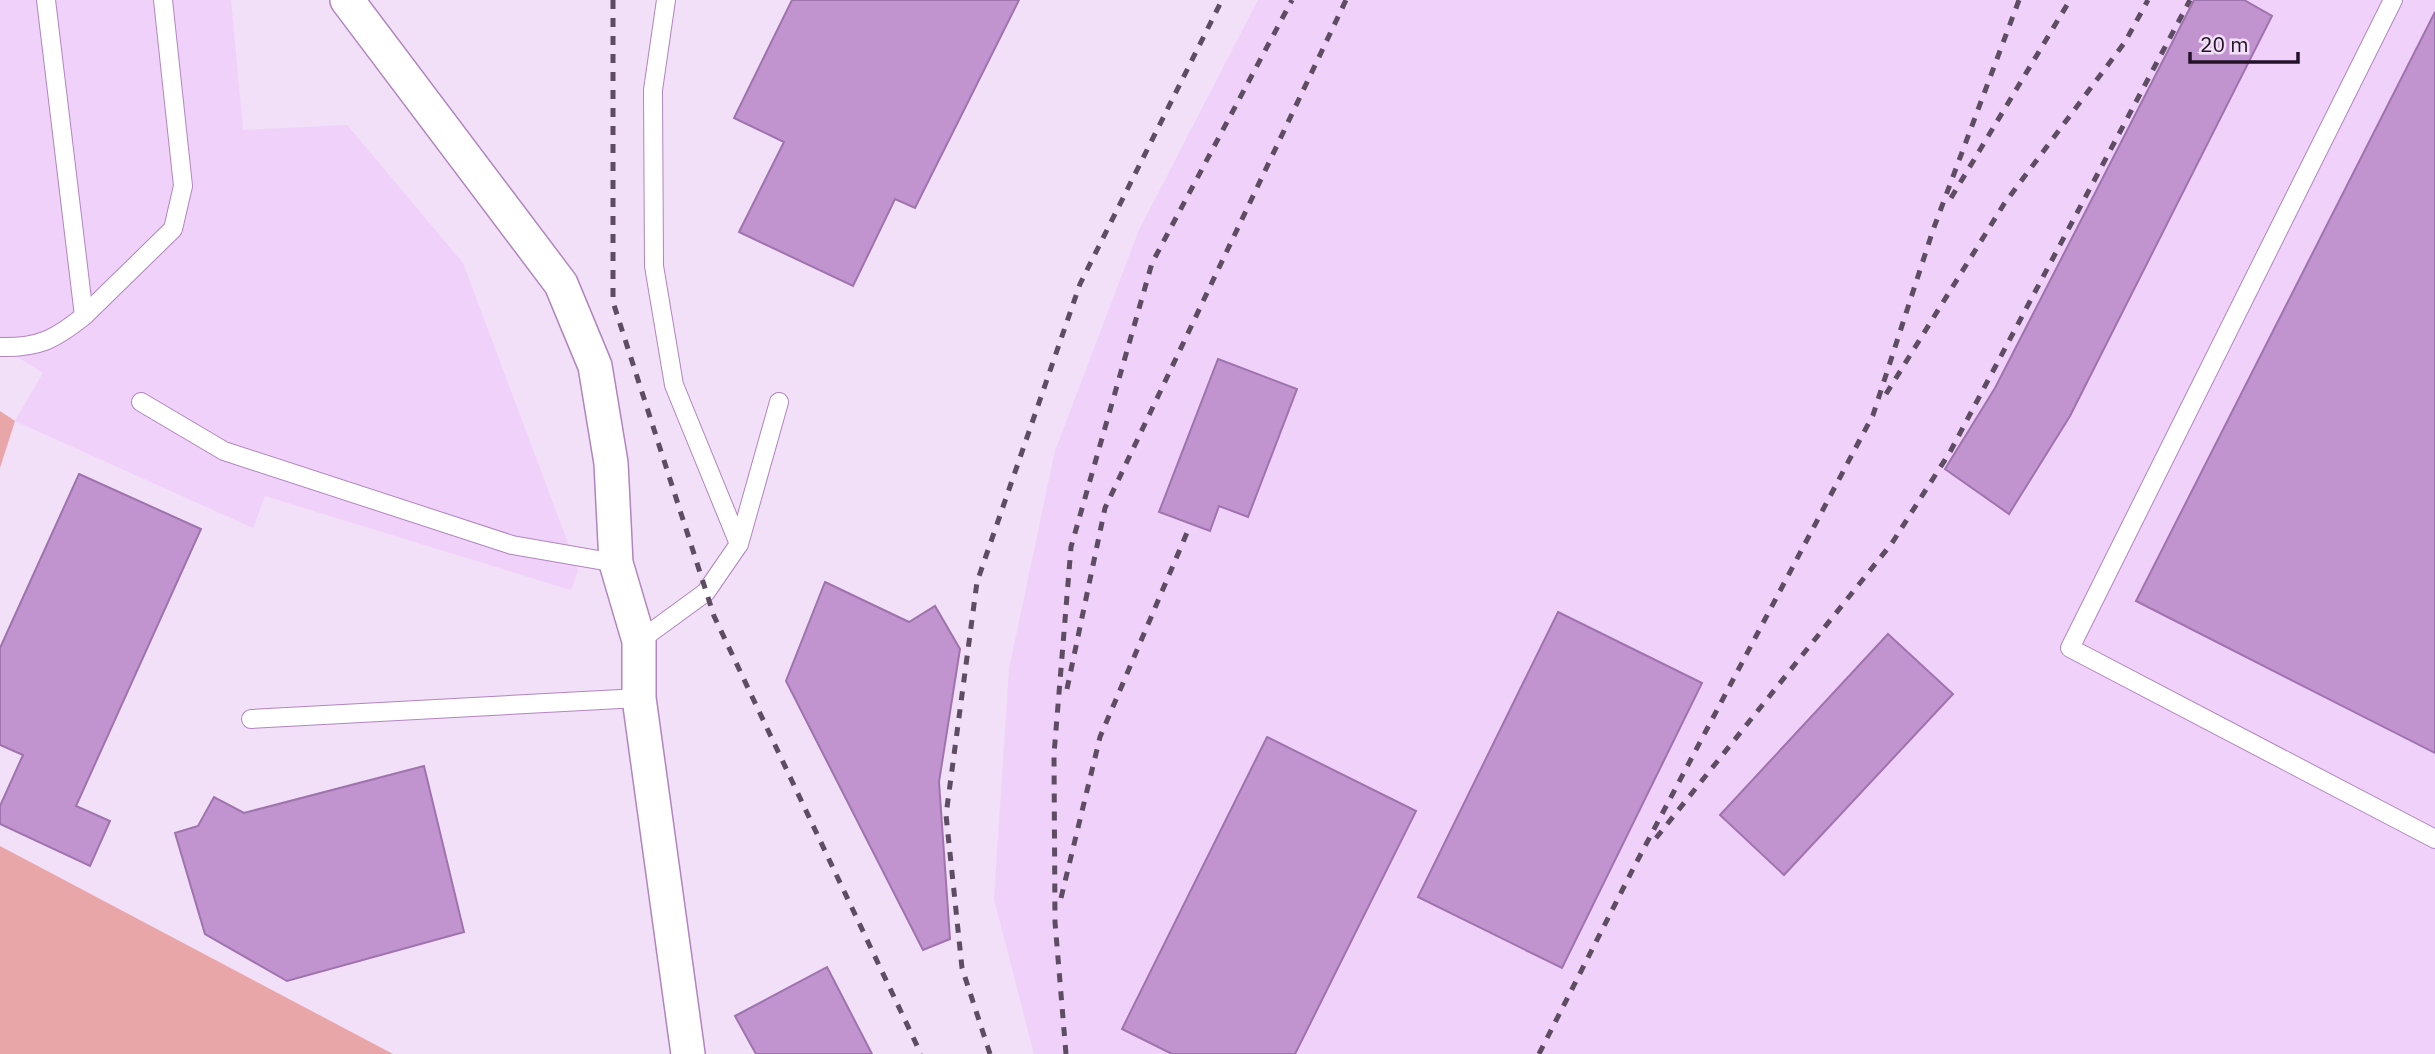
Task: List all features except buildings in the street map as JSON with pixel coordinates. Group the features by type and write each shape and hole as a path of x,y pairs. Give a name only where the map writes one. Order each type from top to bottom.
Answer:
{"street":[{"path":"347,0 561,284 596,366 611,463 616,563 639,640 639,698 688,1054"}],"lane":[{"path":"46,0 83,316"},
{"path":"0,347 30,348 66,330 173,229 183,186 163,0"},
{"path":"666,0 653,90 654,266 674,385 739,544"},
{"path":"2393,0 2070,648 2435,839"},
{"path":"141,402 224,451 512,545 616,563"},
{"path":"639,640 706,592 739,544 768,432 779,402"},
{"path":"251,719 639,698"}],"shaded area":[{"path":"0,0 231,0 243,130 347,125 463,263 578,570 571,590 265,496 253,528 15,421 43,373 0,346"},
{"path":"1258,0 2435,0 2435,1054 1034,1054 994,899 1009,669 1055,451 1139,230"},
{"path":"0,411 15,421 0,468"},
{"path":"0,846 393,1054 0,1054"}],"railway":[{"path":"613,0 613,302 714,616 921,1054"},
{"path":"990,1054 962,968 946,815 977,582 1080,284 1222,0"},
{"path":"1066,1054 1055,922 1054,754 1071,547 1152,263 1292,0"},
{"path":"1067,689 1105,508 1346,0"},
{"path":"1539,1054 1634,867 1873,415 1933,230 2019,0"},
{"path":"1951,198 2070,0"},
{"path":"1886,394 2004,204 2125,42 2148,0"},
{"path":"1656,838 1892,543 1950,452 2190,0"},
{"path":"1061,898 1100,737 1189,528"}]}
